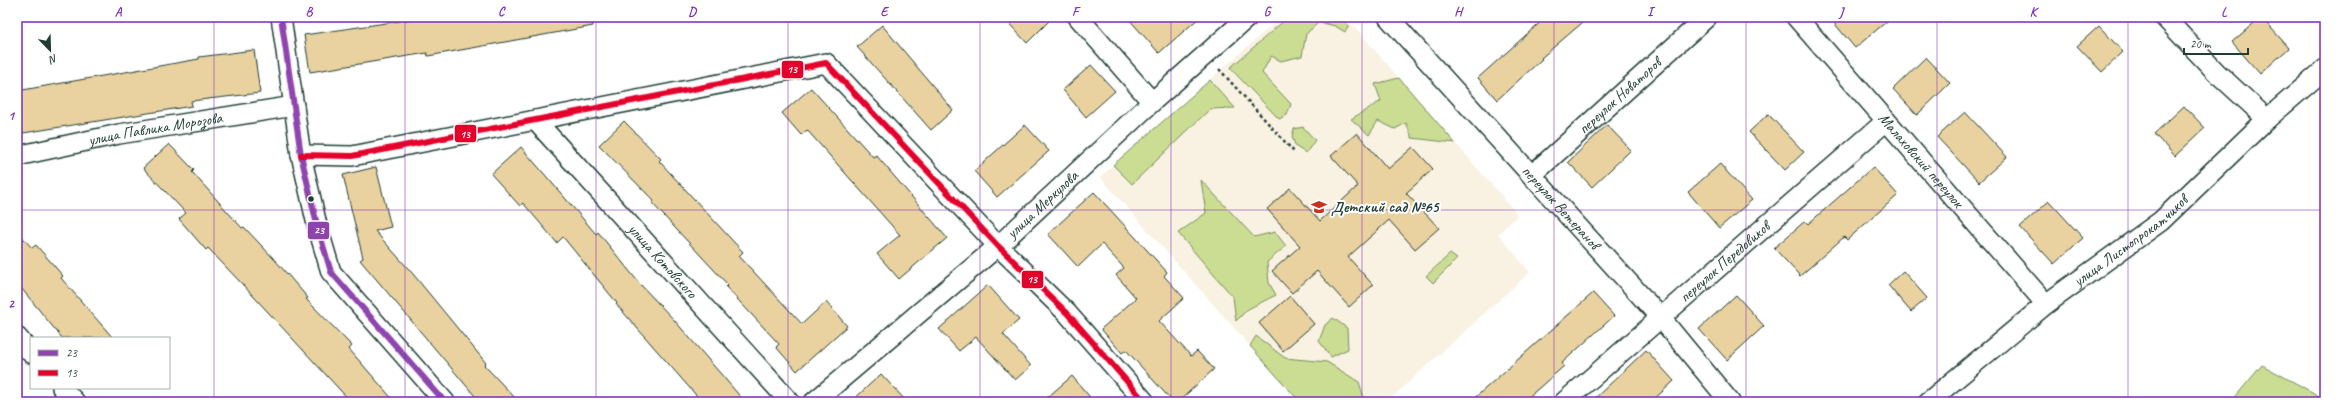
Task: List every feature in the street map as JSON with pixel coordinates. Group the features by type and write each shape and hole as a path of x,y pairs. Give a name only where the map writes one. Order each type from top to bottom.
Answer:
{"street":[{"path":"281,17 302,155 316,225 331,272 445,402"},
{"path":"1078,17 1152,102"},
{"name":"улица Меркулова","path":"814,402 998,246 1152,102 1248,17"},
{"name":"переулок Ветеранов","path":"1388,17 1660,317 1730,402"},
{"name":"переулок Новаторов","path":"1532,175 1707,17"},
{"name":"Малаховский переулок","path":"1796,17 1885,122 2046,304"},
{"path":"2164,17 2218,73 2267,119"},
{"path":"302,155 352,156 826,63 998,246 1067,313 1145,402"},
{"name":"улица Листопрокатчиков","path":"1928,402 2046,304 2161,221 2267,119 2325,69"},
{"name":"улица Павлика Морозова","path":"17,156 119,134 294,106"},
{"name":"улица Котовского","path":"535,120 790,402"},
{"name":"переулок Передовиков","path":"1564,402 1885,122"},
{"path":"17,337 30,352"},
{"path":"63,389 74,402"}],"path":[{"path":"1206,55 1295,153"}],"shaded area":[{"name":"Детский сад №65","path":"1281,17 1346,17 1518,215 1498,234 1530,272 1387,402 1300,402 1100,177"}],"green space":[{"path":"1288,17 1342,17 1349,26 1345,32 1335,26 1319,22 1306,34 1302,56 1281,61 1271,56 1262,73 1291,104 1287,115 1279,119 1230,68"},
{"path":"1399,78 1455,143 1412,138 1406,123 1395,129 1378,121 1369,135 1351,119 1381,101 1375,84"},
{"path":"1210,80 1235,108 1210,109 1132,184 1113,165"},
{"path":"1303,127 1315,140 1306,153 1296,147 1292,137 1294,129"},
{"path":"1201,180 1254,237 1275,232 1286,246 1267,262 1269,283 1276,295 1248,309 1236,321 1233,297 1178,233 1206,213"},
{"path":"1450,254 1457,259 1433,283 1426,276"},
{"path":"1333,318 1347,328 1348,349 1331,357 1319,341 1325,325"},
{"path":"1256,336 1285,358 1327,362 1359,382 1364,398 1358,402 1300,402 1250,346"},
{"path":"2262,365 2325,399 2325,402 2231,402"}],"building":[{"path":"427,17 593,17 593,26 428,56 427,53 310,72 304,35"},
{"path":"1003,17 1053,17 1027,43"},
{"path":"1127,17 1200,17 1159,53"},
{"path":"1546,17 1589,17 1541,58 1542,59 1497,100 1478,78"},
{"path":"1829,17 1892,17 1855,48"},
{"path":"2261,17 2289,48 2260,74 2232,42"},
{"path":"882,25 953,110 931,130 857,47"},
{"path":"2099,26 2123,52 2102,72 2077,46"},
{"path":"254,50 260,93 191,101 192,106 17,134 17,91 199,59 199,57"},
{"path":"1926,57 1950,83 1917,115 1893,89"},
{"path":"1091,65 1115,91 1086,117 1063,90"},
{"path":"811,88 873,157 876,155 947,238 899,279 877,254 900,235 807,130 801,135 782,113"},
{"path":"2184,106 2205,128 2175,156 2154,134"},
{"path":"1965,112 2007,157 1979,182 1937,137"},
{"path":"1768,114 1804,152 1785,170 1749,132"},
{"path":"624,121 661,159 659,161 743,252 739,256 802,324 826,302 847,326 797,371 776,347 779,344 726,287 728,285 652,203 654,201 599,145"},
{"path":"1025,125 1049,151 997,197 974,171"},
{"path":"1607,125 1631,150 1592,187 1568,162"},
{"path":"1357,133 1388,169 1413,147 1433,169 1406,193 1439,228 1415,249 1389,220 1348,257 1373,285 1349,307 1317,271 1292,293 1272,271 1300,246 1267,209 1290,188 1320,221 1358,186 1331,156"},
{"path":"169,144 194,170 192,172 242,228 244,227 275,260 308,298 306,299 352,346 349,349 395,402 351,402 208,248 206,250 179,219 186,213 143,168"},
{"path":"521,147 596,234 598,232 639,283 675,321 745,402 702,402 616,304 617,303 563,237 557,243 523,203 520,206 491,174"},
{"path":"1720,164 1752,200 1719,228 1688,192"},
{"path":"376,167 391,227 375,231 413,274 486,363 484,365 519,402 480,402 360,260 363,258 343,175"},
{"path":"1873,167 1898,195 1847,240 1844,237 1800,276 1774,248 1805,221 1808,224"},
{"path":"1094,192 1167,272 1164,276 1184,298 1159,321 1191,356 1197,351 1214,369 1178,402 1173,402 1126,350 1122,353 1101,329 1136,298 1116,275 1124,268 1102,244 1078,267 1048,234"},
{"path":"2049,201 2083,238 2054,264 2020,227"},
{"path":"17,231 32,248 36,245 63,276 61,278 112,337 61,337 17,283"},
{"path":"1903,271 1927,298 1911,312 1888,285"},
{"path":"988,285 1019,320 1003,334 1031,366 1015,380 976,337 959,351 939,329"},
{"path":"1593,293 1614,316 1562,363 1564,366 1523,402 1470,402"},
{"path":"1736,295 1764,326 1727,360 1699,329"},
{"path":"1290,296 1314,324 1283,351 1259,323"},
{"path":"1646,350 1674,381 1651,402 1591,402"},
{"path":"881,374 907,402 851,402"},
{"path":"1072,376 1094,402 1042,402"}],"transit line":[{"name":"23","path":"281,17 301,155 317,225 331,272 445,402"},
{"name":"13","path":"301,155 352,156 826,63 998,246 1067,313 1145,402"}],"place":[{"name":"Детский сад №65","path":"1319,207"}]}
